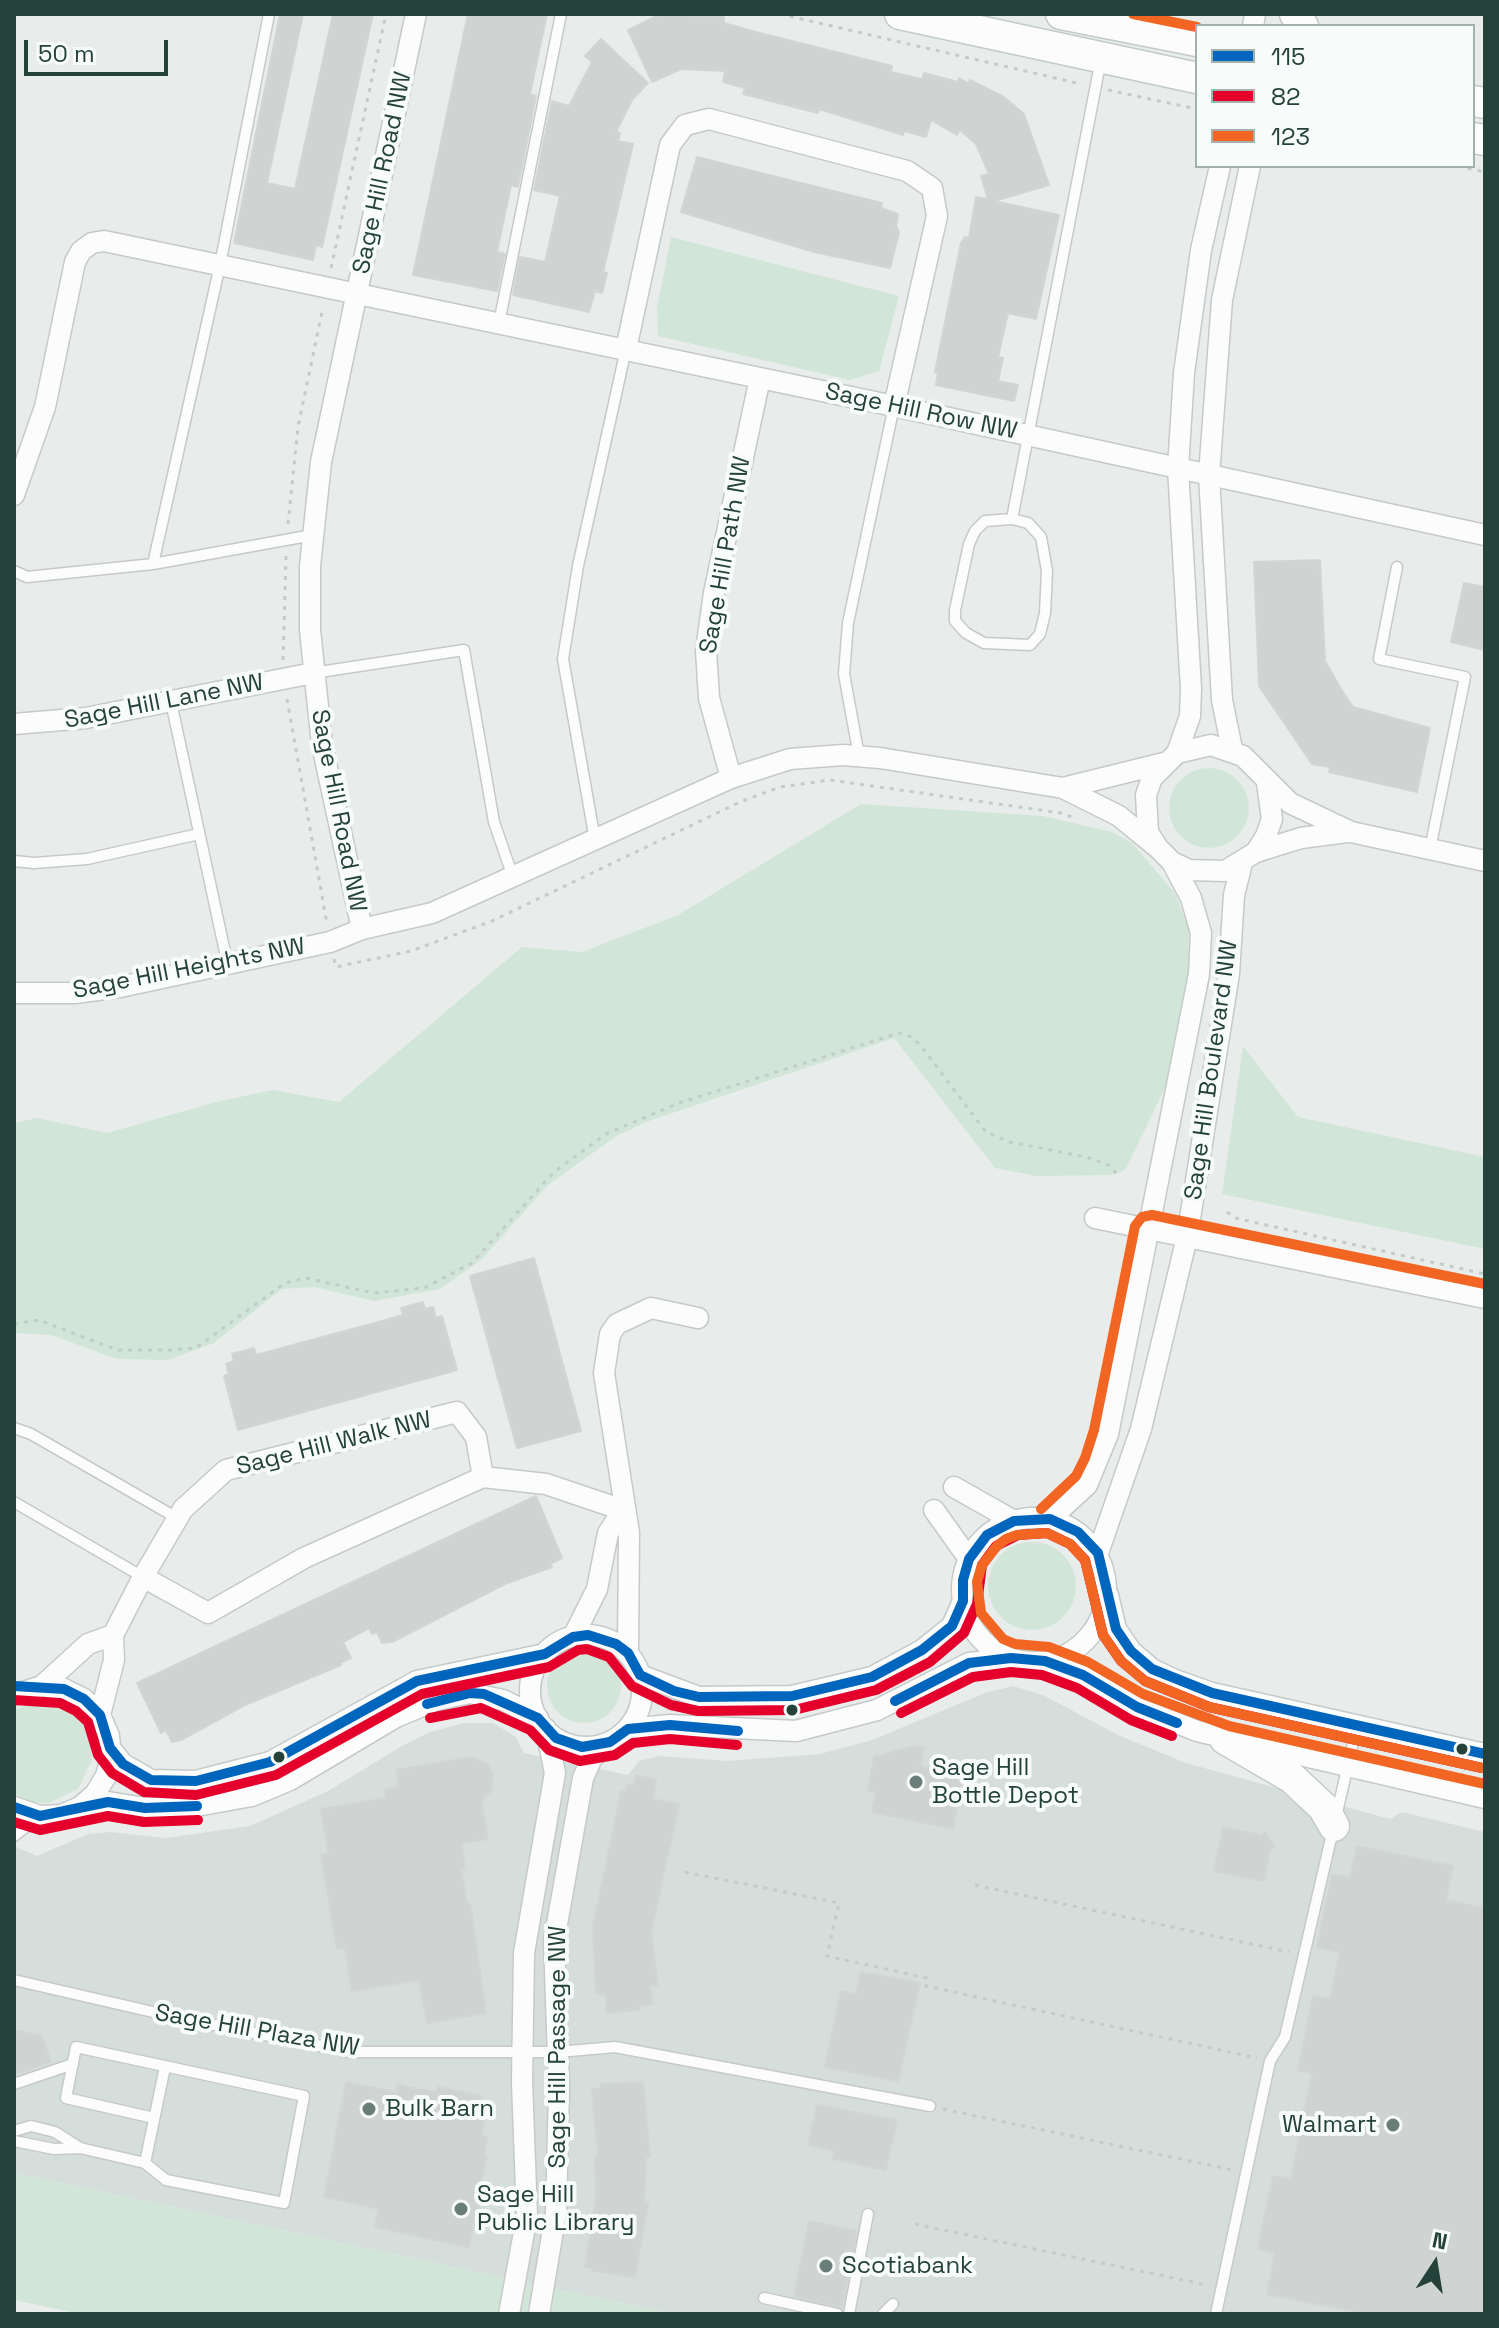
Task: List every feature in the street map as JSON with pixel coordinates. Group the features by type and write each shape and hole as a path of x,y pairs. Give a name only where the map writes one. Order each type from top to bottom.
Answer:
{"street":[{"name":"Sage Hill Road NW","path":"416,14 321,462 313,535 310,630 313,673 322,745 362,929 432,913 731,778 790,759 859,756 1063,788 1119,816 1165,855"},
{"path":"900,14 1195,78"},
{"path":"1061,14 1195,41"},
{"path":"626,349 670,145 685,125 709,119 907,171 932,188 937,216 894,406"},
{"path":"1220,168 1192,309 1178,468 1190,716 1171,758 1152,778 1146,795 1148,832 1165,855 1207,873 1301,838 1351,832"},
{"path":"1232,749 1222,700 1209,475 1222,300 1250,168"},
{"path":"14,495 42,419 75,262 81,251 92,243 104,241 357,292"},
{"name":"Sage Hill Row NW","path":"357,292 1485,535"},
{"name":"Sage Hill Path NW","path":"731,778 711,712 706,650 714,593 760,378"},
{"name":"Sage Hill Lane NW","path":"14,724 49,724 313,673"},
{"path":"1171,758 1211,745 1232,749 1257,768 1267,783 1290,803 1351,832 1485,861"},
{"name":"Sage Hill Road NW","path":"1063,788 1171,758"},
{"path":"1249,858 1272,819 1267,783"},
{"name":"Sage Hill Boulevard NW","path":"1050,1519 1087,1485 1108,1434 1199,974 1201,933 1191,898 1165,855"},
{"name":"Sage Hill Boulevard NW","path":"1098,1553 1141,1429 1187,1237 1229,974 1234,895 1249,858"},
{"name":"Sage Hill Heights NW","path":"14,993 75,993 120,987 330,942 362,929"},
{"path":"1095,1218 1485,1298"},
{"path":"14,1807 40,1816 61,1815 80,1807 108,1802 145,1808 191,1807 252,1796 290,1780 396,1717 437,1700 470,1693 503,1700 542,1724 556,1738 582,1747 610,1742 628,1729 641,1704 640,1675 628,1653 629,1533 604,1373 610,1334 617,1324 651,1308 698,1318"},
{"name":"Sage Hill Walk NW","path":"100,1715 114,1660 113,1635 177,1518 226,1470 457,1412 476,1437 483,1477"},
{"path":"143,1577 208,1613 304,1558 483,1477 546,1484 623,1510"},
{"path":"954,1487 1014,1521"},
{"path":"25,1689 64,1689 84,1699 100,1715 110,1748 123,1764 151,1780 196,1781 270,1762 417,1681 545,1654 573,1637 597,1589 608,1533 623,1510"},
{"path":"934,1510 969,1559"},
{"path":"1011,1658 979,1636 968,1620 963,1601 963,1580 969,1559 987,1535 1014,1521 1050,1519 1078,1532 1098,1553 1116,1629 1131,1651 1152,1669 1212,1693 1485,1754"},
{"path":"1045,1661 1065,1655 1082,1643 1100,1618 1106,1588"},
{"path":"640,1675 699,1697 792,1696 872,1677 922,1650 952,1626 963,1601"},
{"path":"25,1689 88,1644 113,1635"},
{"path":"573,1637 603,1638 628,1653"},
{"path":"542,1724 531,1685 535,1668 545,1654"},
{"path":"628,1729 670,1725 727,1731 796,1731 877,1710 969,1663 1011,1658 1045,1661 1083,1675 1137,1707 1225,1739 1485,1798"},
{"name":"Sage Hill Passage NW","path":"509,2314 527,2216 522,2052 524,1953 555,1773 542,1724"},
{"path":"1225,1739 1292,1778 1323,1807 1334,1826"},
{"name":"Sage Hill Passage NW","path":"539,2314 556,2212 558,2052 554,1941 583,1778 592,1758 610,1742"},
{"path":"80,1807 95,1794 106,1776 110,1748"}],"lane":[{"path":"153,564 220,265 269,14"},
{"path":"499,323 561,14"},
{"path":"1012,519 1101,57"},
{"path":"595,840 563,659 578,566 626,349"},
{"path":"859,756 844,674 848,623 894,406"},
{"path":"1012,519 1028,523 1041,537 1047,571 1045,613 1040,634 1030,645 984,643 966,633 955,621 969,544 975,531 985,521 1012,519"},
{"path":"14,571 27,577 153,564 313,535"},
{"path":"1397,567 1379,659 1465,677 1430,849"},
{"path":"313,673 464,650 494,822 513,878"},
{"path":"171,702 228,966"},
{"path":"14,861 34,863 87,859 199,834"},
{"path":"14,1428 31,1434 177,1518"},
{"path":"14,1502 143,1577"},
{"path":"1216,2314 1270,2061 1285,2037 1357,1726"},
{"path":"14,1836 40,1816"},
{"name":"Sage Hill Plaza NW","path":"14,1980 179,2018 351,2052 558,2052 615,2047 930,2106"},
{"path":"14,2131 31,2126 43,2129 80,2148 145,2163 166,2180 284,2203 304,2096 76,2047 66,2098 154,2118"},
{"path":"14,2084 73,2064"},
{"path":"145,2163 165,2067"},
{"path":"14,2141 54,2149 80,2148"},
{"path":"849,2314 868,2214"},
{"path":"764,2298 837,2314"},
{"path":"883,2314 893,2304"}],"path":[{"path":"386,14 298,427 289,488 281,644 336,967 411,951 492,921 740,802 780,787 830,780 1061,813 1092,824 1100,806"},
{"path":"780,14 1195,109"},
{"path":"14,1324 39,1320 117,1350 196,1348 285,1283 306,1278 373,1293 424,1288 472,1263 554,1172 606,1134 679,1103 899,1033 912,1037 922,1047 986,1132 1010,1142 1086,1157 1109,1165 1119,1177"},
{"path":"1227,1212 1235,1218 1485,1274"},
{"path":"685,1872 839,1903 827,1956 927,1978 926,1986 1257,2058"},
{"path":"975,1885 1304,1955"},
{"path":"930,2106 1233,2170"},
{"path":"915,2224 1211,2286"}],"shaded area":[{"path":"1013,1686 1043,1695 1118,1735 1186,1763 1390,1819 1402,1812 1485,1832 1485,2314 673,2314 14,2173 14,1846 37,1856 88,1834 110,1832 166,1838 250,1826 328,1791 430,1732 464,1723 493,1723 516,1737 524,1753 628,1775 639,1761 659,1756 727,1761 820,1754 872,1740 985,1693"}],"green space":[{"path":"671,237 899,296 879,371 850,380 658,336 657,308"},
{"path":"1209,768 1224,771 1237,780 1246,793 1249,808 1246,823 1237,836 1224,845 1209,848 1194,845 1181,836 1172,823 1169,808 1172,793 1181,780 1194,771"},
{"path":"861,804 1043,816 1112,832 1131,842 1175,893 1189,930 1188,996 1171,1076 1125,1170 1110,1175 1036,1176 995,1168 894,1038 649,1121 618,1135 548,1185 482,1259 440,1289 374,1301 314,1287 282,1289 214,1343 168,1360 117,1359 51,1335 14,1333 14,1123 37,1118 107,1133 216,1102 273,1090 339,1102 522,947 582,952 678,915"},
{"path":"1243,1046 1298,1117 1485,1157 1485,1249 1222,1194"},
{"path":"1032,1542 1049,1545 1063,1555 1073,1569 1076,1586 1073,1603 1063,1617 1049,1627 1032,1630 1015,1627 1001,1617 991,1603 988,1586 991,1569 1001,1555 1015,1545"},
{"path":"584,1649 605,1655 615,1665 621,1686 615,1707 605,1717 584,1723 563,1717 553,1707 547,1686 553,1665 563,1655"},
{"path":"48,1702 77,1715 87,1728 92,1760 78,1789 49,1803 32,1802 14,1794 14,1710 32,1703"},
{"path":"14,2173 673,2314 81,2314 14,2300"}],"building":[{"path":"280,14 303,14 267,183 295,189 333,14 373,14 322,247 316,245 313,260 234,243"},
{"path":"468,14 547,14 530,94 536,96 518,187 511,185 497,252 505,254 497,291 413,275"},
{"path":"661,14 724,17 724,23 892,66 891,72 922,79 924,73 958,82 959,78 968,83 970,80 1004,97 1024,114 1049,185 994,201 1059,215 1036,319 1008,313 998,357 1003,358 998,381 1018,385 1014,401 936,385 938,373 935,372 961,243 965,237 969,238 976,197 988,199 981,176 989,174 976,144 960,130 957,135 931,120 926,137 904,131 903,135 819,109 818,113 743,94 745,88 723,82 725,71 681,69 652,82 628,30"},
{"path":"601,39 648,83 632,100 616,132 620,133 618,141 633,144 603,272 607,273 602,293 595,291 589,312 513,295 520,257 545,262 560,196 534,190 552,101 569,106 592,62 585,56"},
{"path":"697,157 882,203 881,208 898,214 896,226 899,232 890,268 814,252 681,212"},
{"path":"1320,560 1325,661 1341,689 1353,707 1430,728 1417,792 1329,772 1330,767 1312,764 1259,686 1254,562"},
{"path":"1464,583 1485,587 1485,650 1451,642"},
{"path":"534,1258 581,1431 517,1448 470,1276"},
{"path":"423,1302 425,1309 433,1307 436,1318 442,1316 457,1370 238,1430 224,1376 229,1374 226,1364 234,1361 232,1354 254,1348 256,1355 371,1324 403,1315 401,1308"},
{"path":"536,1496 562,1558 550,1564 552,1567 505,1584 392,1642 382,1643 377,1632 372,1634 369,1628 343,1642 351,1658 341,1665 245,1705 181,1740 172,1742 166,1730 161,1733 137,1683"},
{"name":"Sage Hill Bottle Depot","path":"914,1746 924,1748 920,1766 964,1775 953,1829 872,1812 876,1792 868,1790 874,1757"},
{"path":"472,1757 488,1765 493,1776 491,1791 481,1801 488,1839 461,1843 465,1869 461,1870 467,1903 470,1903 486,2013 427,2023 419,1980 352,1991 345,1948 337,1949 321,1854 328,1853 321,1809 386,1798 384,1790 399,1787 396,1770"},
{"path":"636,1775 656,1780 653,1799 679,1804 651,1932 658,1985 650,1986 652,2004 639,2006 639,2010 607,2013 606,1996 596,1993 593,1927 621,1791 626,1792 627,1784 634,1785"},
{"path":"1223,1827 1261,1835 1265,1832 1275,1847 1270,1850 1264,1881 1214,1871"},
{"name":"Walmart","path":"1357,1846 1453,1866 1446,1900 1485,1908 1485,2314 1368,2314 1267,2294 1275,2253 1258,2249 1273,2176 1291,2179 1312,2073 1298,2070 1313,1996 1330,1999 1340,1952 1317,1947 1332,1874 1350,1878"},
{"path":"861,1972 920,1983 898,2081 825,2067 841,1991 856,1995"},
{"path":"14,2030 42,2036 51,2062 14,2074"},
{"path":"346,2082 396,2092 397,2084 437,2093 438,2087 482,2096 481,2119 484,2119 481,2136 487,2137 484,2155 487,2156 477,2199 481,2200 468,2247 375,2227 379,2209 324,2197"},
{"path":"643,2082 650,2157 646,2158 644,2202 648,2203 635,2277 593,2271 593,2268 585,2267 596,2199 595,2158 598,2157 592,2089 601,2088 601,2084"},
{"path":"817,2105 897,2120 886,2170 833,2159 835,2151 808,2145"},
{"name":"Scotiabank","path":"809,2221 857,2231 842,2308 794,2296"}],"transit line":[{"name":"123","path":"1133,14 1195,27"},
{"name":"123","path":"1041,1509 1076,1476 1085,1458 1094,1430 1135,1226 1142,1217 1152,1215 1485,1284"},
{"name":"115","path":"14,1686 64,1689 84,1699 100,1715 110,1748 123,1764 151,1780 196,1781 270,1762 417,1681 545,1654 573,1637 588,1635 616,1644 628,1653 640,1675 674,1691 699,1697 792,1696 872,1677 922,1650 952,1626 963,1601 963,1580 969,1559 987,1535 1014,1521 1050,1519 1078,1532 1098,1553 1116,1629 1131,1651 1152,1669 1212,1693 1485,1754"},
{"name":"82","path":"14,1700 60,1703 76,1711 88,1722 98,1755 112,1773 144,1792 196,1795 276,1775 422,1694 549,1667 578,1650 587,1649 609,1657 632,1686 671,1705 698,1711 794,1710 876,1690 930,1662 964,1633 977,1604 982,1565 996,1546 1018,1535 1047,1533 1070,1544 1085,1560 1103,1635 1121,1661 1145,1681 1209,1707 1482,1768"},
{"name":"123","path":"1482,1768 1209,1707 1145,1681 1121,1661 1103,1635 1085,1560 1070,1544 1047,1533 1006,1539 982,1565 977,1582 981,1613 1003,1639 1015,1644 1049,1647 1088,1662 1143,1694 1229,1726 1485,1784"},
{"name":"115","path":"895,1701 969,1663 1011,1658 1045,1661 1083,1675 1137,1707 1177,1723"},
{"name":"82","path":"901,1713 973,1677 1011,1672 1042,1675 1077,1688 1131,1720 1172,1736"},
{"name":"115","path":"427,1704 470,1693 484,1694 538,1718 556,1738 582,1747 610,1742 628,1729 670,1725 738,1731"},
{"name":"82","path":"430,1718 481,1708 530,1730 549,1750 580,1761 615,1755 633,1743 670,1739 737,1745"},
{"name":"115","path":"14,1807 40,1816 108,1802 145,1808 197,1806"},
{"name":"82","path":"14,1822 40,1830 108,1816 144,1822 198,1820"}],"place":[{"name":"Sage Hill Bottle Depot","path":"916,1782"},
{"name":"Bulk Barn","path":"369,2109"},
{"name":"Walmart","path":"1393,2125"},
{"name":"Sage Hill Public Library","path":"461,2209"},
{"name":"Scotiabank","path":"826,2266"}]}
